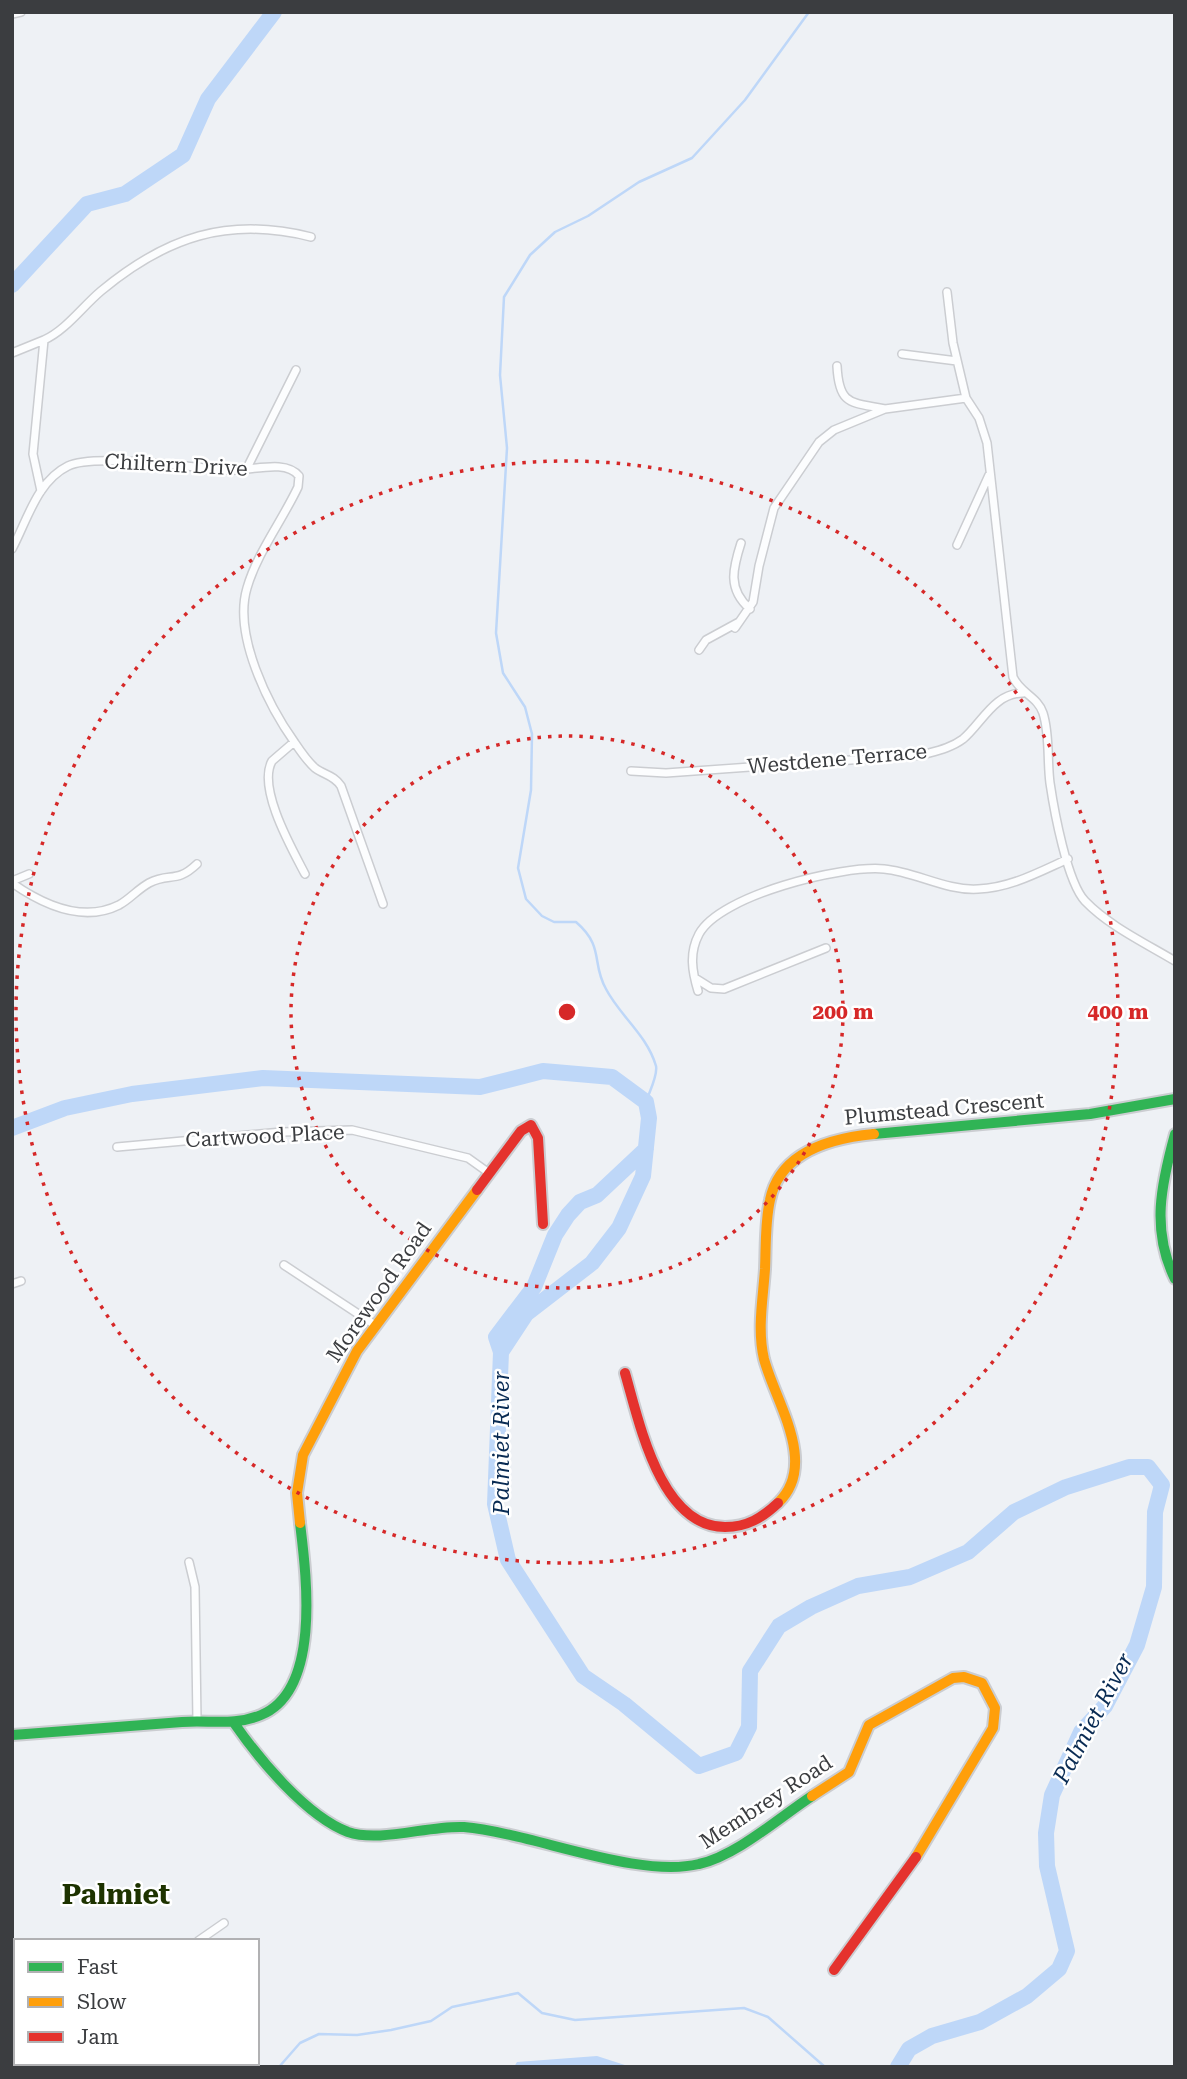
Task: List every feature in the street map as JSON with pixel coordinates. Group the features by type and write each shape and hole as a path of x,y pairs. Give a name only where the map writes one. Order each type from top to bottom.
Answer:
{"street":[{"path":"12,14 21,12"},
{"path":"12,353 44,340 128,270 195,237 242,227 275,229 311,237"},
{"path":"947,292 965,398 979,418 983,430 1012,671 1023,693 1036,701 1044,714 1050,782 1075,884 1084,900 1113,923 1175,961"},
{"path":"41,491 33,454 44,340"},
{"path":"902,354 957,361"},
{"path":"837,366 838,384 845,398 858,405 886,409"},
{"path":"246,470 296,370"},
{"path":"699,650 706,640 737,625 750,609 774,508 811,450 834,430 886,409 965,398"},
{"name":"Chiltern Drive","path":"12,550 41,491 60,470 89,460 246,470 283,466 294,470 299,476 292,500 251,578 243,614 245,633 262,682 294,742 313,766 335,778 341,786 383,904"},
{"path":"957,545 989,474"},
{"path":"741,543 732,573 738,596 750,609"},
{"name":"Westdene Terrace","path":"631,771 666,773 922,755 961,740 999,701 1013,693 1023,693"},
{"path":"294,742 272,761 268,781 281,828 305,874"},
{"path":"698,990 691,962 695,942 712,918 739,903 818,875 842,870 883,869 967,889 978,889 1027,878 1068,859"},
{"path":"12,883 55,906 80,912 100,911 121,904 155,880 180,878 197,864"},
{"path":"12,883 29,874"},
{"path":"694,977 711,988 724,989 825,948"},
{"name":"Plumstead Crescent","path":"625,1373 658,1471 676,1504 694,1519 712,1525 735,1526 760,1518 783,1498 794,1476 796,1461 790,1429 768,1377 760,1333 770,1198 774,1185 794,1160 818,1144 842,1137 1090,1114 1175,1099"},
{"name":"Morewood Road","path":"12,1735 197,1721 234,1723 264,1714 275,1707 288,1693 296,1677 307,1616 308,1588 298,1511 300,1466 332,1394 375,1325 521,1131 531,1125 535,1127 538,1138 543,1224"},
{"name":"Cartwood Place","path":"117,1147 269,1132 352,1130 468,1157 489,1173"},
{"path":"1175,1134 1160,1190 1157,1217 1160,1247 1175,1279"},
{"path":"284,1265 375,1325"},
{"path":"12,1284 21,1281"},
{"path":"189,1562 195,1587 197,1721"},
{"name":"Membrey Road","path":"234,1723 252,1749 278,1775 327,1818 351,1833 372,1835 457,1826 505,1833 616,1858 698,1866 717,1859 849,1772 856,1760 862,1732 869,1725 953,1678 961,1675 974,1679 981,1683 998,1709 993,1728 928,1841 834,1970"},
{"path":"201,1939 224,1923"}],"water":[{"path":"597,2056 631,2067 514,2067 517,2062"}],"waterway":[{"name":"Palmiet River","path":"12,285 87,204 125,194 183,155 208,99 274,12"},
{"path":"646,1102 655,1079 656,1066 640,1035 606,989 591,939 576,922 554,922 542,916 526,899 518,868 531,790 532,734 525,707 503,673 496,633 507,448 500,375 504,297 530,255 555,232 588,216 639,182 692,158 745,100 809,12"},
{"name":"Palmiet River","path":"12,1128 65,1108 132,1094 263,1078 480,1087 543,1071 612,1077 646,1102 649,1118 643,1176 619,1228 592,1263 526,1314 501,1352 495,1504 508,1560 583,1676 624,1704 699,1766 736,1753 749,1727 750,1671 779,1626 811,1607 858,1586 910,1577 968,1552 1014,1512 1066,1487 1129,1467 1148,1467 1162,1485 1155,1512 1154,1587 1137,1645 1105,1706 1081,1732 1052,1795 1046,1833 1047,1866 1067,1951 1059,1969 1027,1996 980,2022 932,2036 909,2049 898,2067"},
{"path":"501,1352 496,1337 534,1287 555,1235 568,1215 580,1202 597,1195 646,1149"},
{"path":"279,2067 300,2043 319,2034 357,2035 391,2030 431,2021 452,2007 518,1993 542,2013 575,2020 744,2008 768,2017 825,2067"}],"traffic: fast":[{"path":"874,1134 1090,1114 1175,1099"},
{"path":"1175,1134 1161,1207 1163,1243 1175,1279"},
{"path":"12,1735 242,1720 261,1715 280,1702 294,1681 302,1656 306,1628 305,1571 300,1523"},
{"path":"234,1723 256,1753 300,1800 332,1824 361,1835 390,1835 464,1827 521,1837 615,1860 674,1867 699,1864 728,1853 812,1796"}],"traffic: slow":[{"path":"778,1503 790,1487 795,1470 790,1432 769,1376 762,1348 761,1314 770,1200 776,1183 785,1170 810,1150 841,1139 874,1134"},
{"path":"300,1523 297,1493 303,1455 357,1351 477,1190"},
{"path":"812,1796 849,1772 869,1725 953,1678 964,1677 982,1683 995,1708 993,1728 916,1857"}],"traffic: jam":[{"path":"477,1190 521,1131 531,1125 538,1138 543,1224"},
{"path":"625,1373 637,1417 656,1468 668,1491 684,1510 703,1522 733,1527 754,1521 778,1503"},
{"path":"834,1970 916,1857"}],"district":[{"name":"Palmiet","path":"116,1894"}]}
